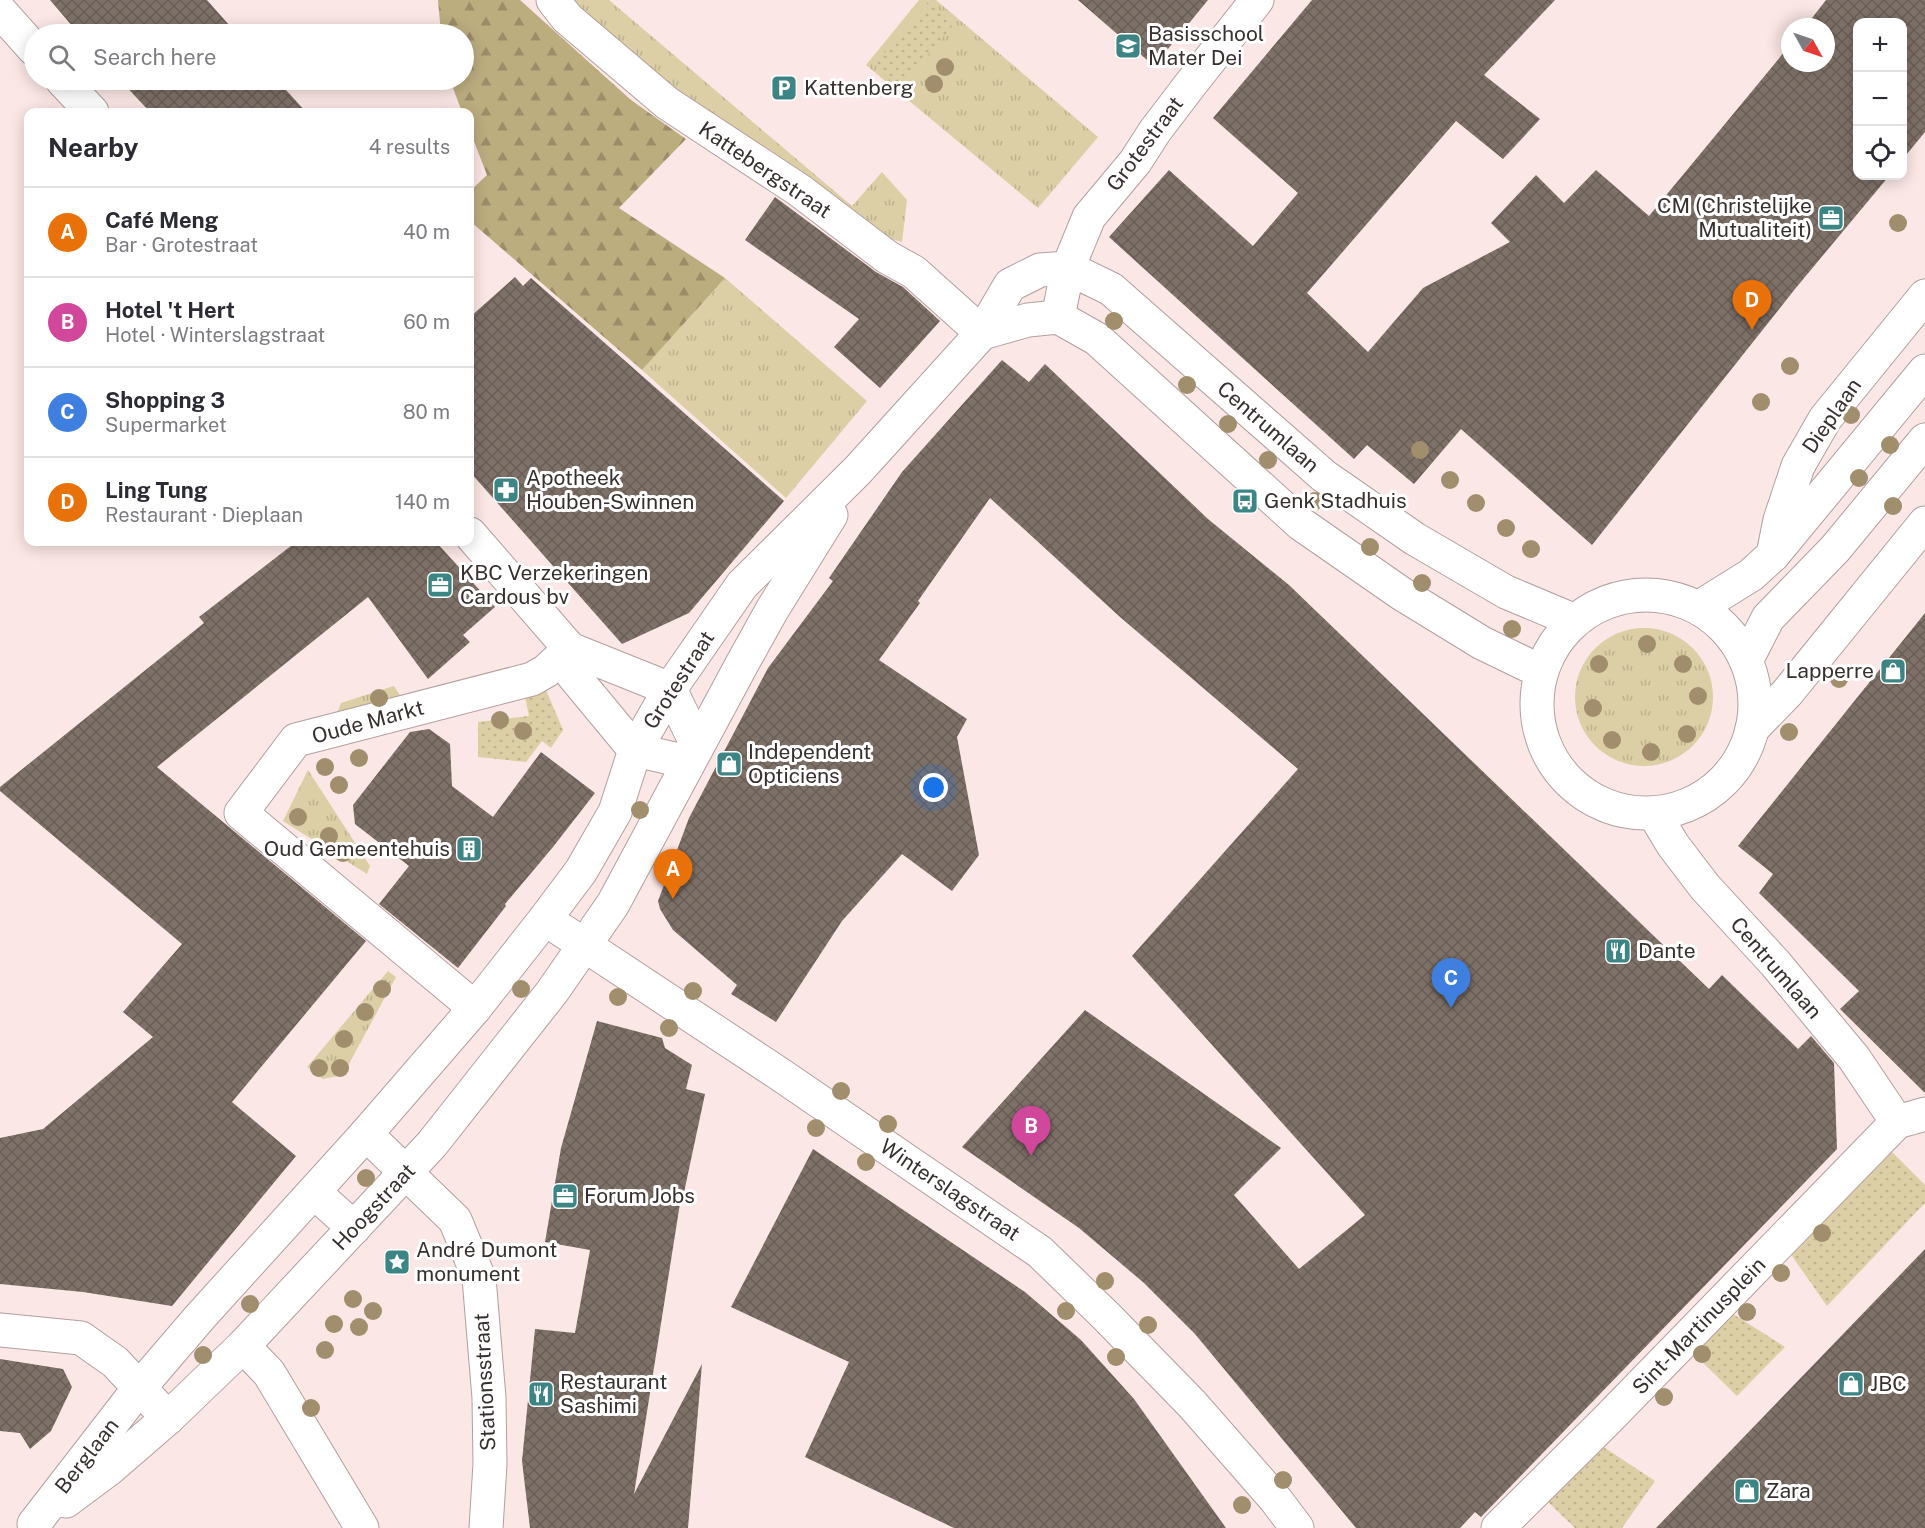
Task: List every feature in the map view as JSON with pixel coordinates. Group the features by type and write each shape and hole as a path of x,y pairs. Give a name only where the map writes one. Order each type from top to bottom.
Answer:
{"main road":[{"name":"Kattebergstraat","path":"553,0 567,18 667,103 799,190 887,257 914,272 982,333"},
{"name":"Grotestraat","path":"1058,317 1068,268 1089,217 1135,162 1155,130 1257,0"},
{"path":"0,11 24,38"},
{"path":"71,90 88,108"},
{"name":"Grotestraat","path":"545,919 581,871 615,812 635,750 670,689 742,585 858,470 982,333 1010,285 1040,270 1068,268"},
{"name":"Centrumlaan","path":"1068,268 1111,289 1333,483 1415,539 1506,592 1575,621"},
{"name":"Dieplaan","path":"1773,555 1780,520 1798,466 1825,419 1925,296"},
{"path":"982,333 1028,320 1058,317 1097,339 1301,524 1402,594 1482,643 1542,672"},
{"name":"Dieplaan","path":"1698,608 1751,575 1773,555 1925,371"},
{"path":"1746,661 1768,618 1835,549 1925,440"},
{"name":"Grotestraat","path":"584,945 613,904 772,610 858,470"},
{"path":"1752,729 1787,693 1925,523"},
{"path":"474,539 570,649 670,689 693,753 635,750 572,674 570,649"},
{"path":"1638,595 1663,596 1698,608 1729,633 1746,661 1753,683 1755,706 1752,729 1737,762 1714,789 1682,807 1655,815 1619,809 1593,799 1571,782 1554,761 1542,735 1538,714 1538,693 1542,672 1550,653 1575,621 1594,608 1615,599 1638,595"},
{"name":"Oude Markt","path":"475,1008 241,813 296,740 532,679 546,671 570,649"},
{"name":"Centrumlaan","path":"1655,815 1673,845 1705,887 1775,963 1854,1058 1911,1118"},
{"path":"140,1387 200,1317 366,1134 475,1008 545,919"},
{"name":"Winterslagstraat","path":"545,919 1040,1251 1192,1404 1276,1500 1297,1528"},
{"name":"Hoogstraat","path":"168,1418 243,1346 432,1144 552,992 584,945"},
{"name":"Sint-Martinusplein","path":"1498,1528 1911,1118"},
{"name":"Stationsstraat","path":"366,1134 455,1220 479,1278 489,1398 490,1464 486,1528"},
{"path":"314,1192 354,1228"},
{"path":"0,1330 81,1338 115,1362 168,1418"},
{"path":"243,1346 269,1373 362,1528"},
{"name":"Berglaan","path":"30,1527 140,1387"},
{"name":"Berglaan","path":"30,1527 109,1469 168,1418"}],"green space":[{"path":"438,0 520,0 631,100 686,139 619,208 725,278 642,370 474,224 474,187 487,175 474,141 474,108 460,108 454,90 474,90 474,24 440,24"},
{"path":"568,0 609,0 852,206 882,172 907,200 902,242 884,237 660,83"},
{"path":"919,0 936,0 1098,137 1038,208 866,65"},
{"path":"928,2 954,24 900,88 875,65"},
{"path":"725,278 867,401 786,498 642,370"},
{"path":"1644,628 1671,633 1683,639 1693,648 1702,658 1708,670 1713,697 1708,724 1702,736 1693,746 1683,755 1671,761 1644,766 1617,761 1605,755 1595,746 1586,736 1580,724 1575,697 1580,670 1586,658 1595,648 1605,639 1617,633"},
{"path":"394,686 403,700 335,719 341,703"},
{"path":"546,690 563,730 551,748 542,741 526,762 478,757 478,722 529,716 525,697"},
{"path":"308,770 370,866 367,874 283,821"},
{"path":"388,971 396,977 343,1075 323,1079 307,1067"},
{"path":"1888,1148 1925,1185 1925,1203 1827,1306 1790,1253"},
{"path":"1733,1314 1785,1347 1737,1396 1695,1355"},
{"path":"1602,1446 1655,1481 1622,1528 1575,1528 1548,1502"}],"building":[{"path":"50,0 207,0 228,24 70,24"},
{"path":"1078,0 1208,0 1154,66"},
{"path":"1312,0 1555,0 1484,75 1540,119 1503,159 1456,121 1307,293 1368,352 1423,288 1510,242 1491,223 1536,175 1564,203 1596,170 1649,216 1781,56 1781,72 1835,72 1835,18 1812,18 1826,0 1925,0 1925,132 1907,154 1907,18 1853,18 1853,180 1886,180 1795,289 1592,545 1461,429 1414,484 1367,445 1354,459 1109,237 1169,170 1253,246 1298,193 1213,118"},
{"path":"129,90 286,90 302,108 146,108"},
{"path":"775,197 876,272 903,287 940,321 880,388 834,347 859,319 745,240"},
{"path":"515,277 523,286 531,278 784,501 689,613 622,644 474,477 474,313"},
{"path":"1002,360 1029,382 1045,364 1208,519 1289,585 1709,989 1722,975 1798,1049 1811,1036 1834,1063 1837,1149 1481,1517 1475,1512 1460,1528 1356,1528 1195,1334 1144,1283 1079,1228 962,1147 1085,1010 1281,1148 1234,1195 1299,1269 1365,1215 1132,956 1298,769 1120,617 990,498 879,660 967,719 957,737 979,855 952,891 902,854 842,921 776,1022 731,994 737,985 673,930 660,909 658,901 689,818 768,668 833,581 829,578 902,472"},
{"path":"291,546 440,546 495,607 463,635 470,642 428,679 368,597 157,767 366,941 232,1102 296,1156 172,1306 83,1292 0,1284 0,1138 43,1129 153,1037 123,1012 182,944 0,791 0,787 204,623 199,617"},
{"path":"1925,613 1925,1093 1840,1009 1859,991 1759,893 1773,874 1738,846"},
{"name":"Oud Gemeentehuis","path":"429,729 450,744 452,786 493,817 541,752 595,793 505,904 506,906 458,968 379,904 409,866 355,824 353,805 410,732"},
{"path":"597,1021 662,1038 665,1048 692,1065 686,1089 705,1094 683,1197 681,1197 634,1494 702,1364 688,1528 530,1528 522,1461 535,1329 575,1333 590,1250 545,1242 561,1148"},
{"path":"813,1149 1025,1292 1081,1340 1134,1399 1226,1528 954,1528 805,1457 849,1362 731,1307"},
{"path":"1925,1249 1925,1528 1656,1528"},
{"path":"0,1359 63,1369 72,1387 51,1431 30,1449 20,1433 0,1431"}],"place":[{"name":"Basisschool Mater Dei","path":"1128,46"},
{"name":"Kattenberg","path":"784,88"},
{"name":"CM (Christelijke Mutualiteit)","path":"1831,218"},
{"name":"Ling Tung","path":"1752,330"},
{"name":"Apotheek Houben-Swinnen","path":"506,490"},
{"name":"Genk Stadhuis","path":"1245,501"},
{"name":"KBC Verzekeringen Cardous bv","path":"440,585"},
{"name":"Lapperre","path":"1893,671"},
{"name":"Independent Opticiens","path":"729,764"},
{"name":"Oud Gemeentehuis","path":"469,849"},
{"name":"Café Meng","path":"673,899"},
{"name":"Dante","path":"1618,951"},
{"name":"Shopping 3","path":"1451,1008"},
{"name":"Hotel 't Hert","path":"1031,1156"},
{"name":"Forum Jobs","path":"565,1196"},
{"name":"André Dumont monument","path":"397,1262"},
{"name":"JBC","path":"1851,1384"},
{"name":"Restaurant Sashimi","path":"541,1394"},
{"name":"Zara","path":"1747,1491"}]}
